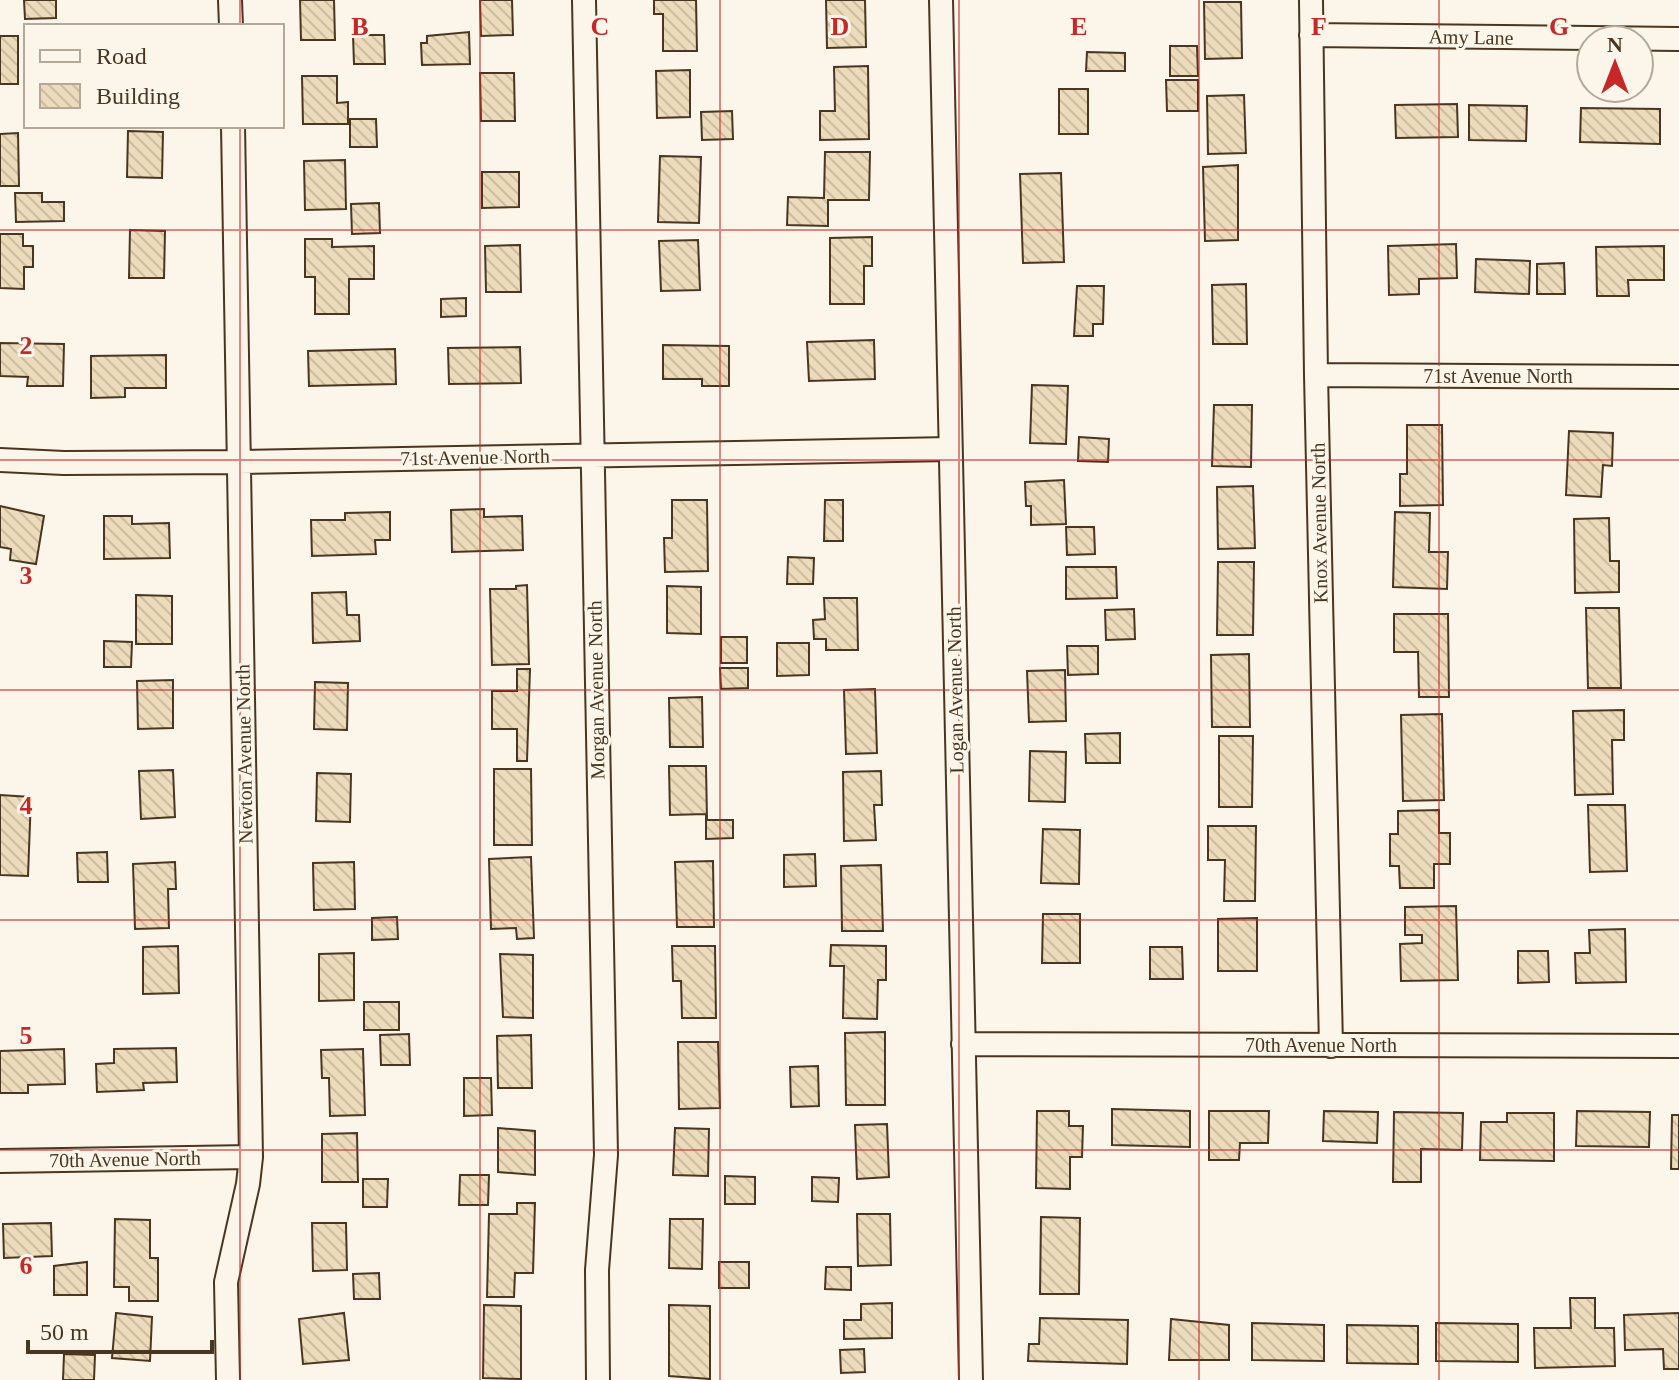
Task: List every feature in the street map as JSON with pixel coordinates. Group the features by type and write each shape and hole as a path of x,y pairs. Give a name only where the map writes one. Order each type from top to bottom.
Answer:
{"street":[{"path":"230,0 231,24"},
{"name":"Morgan Avenue North","path":"584,0 606,1155 597,1270 598,1380"},
{"name":"Logan Avenue North","path":"941,0 971,1380"},
{"name":"Knox Avenue North","path":"1311,0 1331,1046"},
{"name":"Amy Lane","path":"1311,35 1679,39"},
{"name":"Newton Avenue North","path":"228,1380 226,1282 251,1157 233,128"},
{"name":"71st Avenue North","path":"1316,375 1679,377"},
{"name":"71st Avenue North","path":"0,460 64,463 239,462 950,449"},
{"name":"70th Avenue North","path":"963,1044 1679,1046"},
{"name":"70th Avenue North","path":"0,1161 251,1157"}],"building":[{"path":"24,0 56,0 56,18 25,19"},
{"path":"300,0 334,0 335,40 301,40"},
{"path":"480,0 512,0 513,35 481,36"},
{"path":"654,0 696,0 697,51 663,51 663,14 654,14"},
{"path":"826,0 865,0 866,47 827,48"},
{"path":"1204,2 1241,2 1242,58 1205,59"},
{"path":"469,32 470,64 422,65 421,43 427,43 427,36"},
{"path":"353,35 384,35 385,64 354,64"},
{"path":"0,36 18,36 18,84 0,84"},
{"path":"1170,46 1197,46 1198,76 1170,76"},
{"path":"1087,52 1125,53 1125,71 1086,71"},
{"path":"868,66 869,139 820,140 820,111 835,111 834,67"},
{"path":"690,70 690,117 657,118 656,71"},
{"path":"480,73 514,73 515,121 481,121"},
{"path":"302,76 337,76 337,103 348,102 348,124 303,124"},
{"path":"1166,80 1198,80 1198,111 1167,111"},
{"path":"1059,89 1088,89 1088,134 1059,134"},
{"path":"1244,95 1246,153 1208,154 1207,96"},
{"path":"1457,104 1458,137 1396,138 1395,105"},
{"path":"1469,105 1527,106 1526,141 1469,140"},
{"path":"1581,108 1660,109 1660,144 1580,142"},
{"path":"732,111 733,139 702,140 701,112"},
{"path":"350,119 376,119 377,147 350,147"},
{"path":"128,131 163,132 162,178 127,177"},
{"path":"18,133 19,186 0,186 0,134"},
{"path":"825,152 870,152 869,200 828,200 828,226 787,225 788,197 824,198"},
{"path":"660,156 701,157 699,223 658,222"},
{"path":"345,160 346,209 305,210 304,161"},
{"path":"1238,165 1238,240 1205,241 1203,167"},
{"path":"482,172 519,172 519,207 482,208"},
{"path":"1061,173 1064,262 1023,263 1020,174"},
{"path":"15,193 42,193 42,202 64,202 64,221 16,222"},
{"path":"379,203 380,233 352,234 351,204"},
{"path":"130,230 165,231 164,278 129,278"},
{"path":"0,234 23,234 23,246 33,246 33,267 24,267 24,289 0,288"},
{"path":"872,237 872,266 864,266 864,304 830,304 830,238"},
{"path":"305,239 332,239 332,247 374,246 374,279 349,279 349,314 315,314 315,277 305,277"},
{"path":"698,240 700,290 661,291 659,241"},
{"path":"1456,244 1457,278 1419,279 1419,294 1389,295 1388,246"},
{"path":"520,245 521,292 486,292 485,246"},
{"path":"1664,246 1664,280 1628,280 1629,296 1597,296 1596,247"},
{"path":"1476,259 1530,261 1529,294 1475,292"},
{"path":"1564,263 1565,294 1537,294 1537,264"},
{"path":"1246,284 1247,344 1213,344 1212,285"},
{"path":"1077,286 1104,286 1103,324 1093,324 1093,336 1074,336"},
{"path":"466,298 466,316 441,317 441,299"},
{"path":"874,340 875,379 809,381 807,342"},
{"path":"0,343 64,344 63,386 27,386 28,377 0,376"},
{"path":"663,345 729,346 729,386 702,386 702,379 663,379"},
{"path":"520,347 521,383 449,384 448,348"},
{"path":"395,349 396,384 309,386 308,351"},
{"path":"166,355 166,388 125,388 125,397 91,398 91,356"},
{"path":"1032,385 1068,386 1066,444 1030,443"},
{"path":"1214,405 1252,405 1251,467 1212,466"},
{"path":"1407,425 1442,425 1443,505 1400,506 1400,474 1407,474"},
{"path":"1569,431 1613,433 1612,466 1603,465 1601,497 1566,495"},
{"path":"1079,437 1109,439 1108,462 1078,461"},
{"path":"1064,480 1066,524 1031,525 1031,506 1026,506 1025,482"},
{"path":"1253,486 1255,548 1218,549 1217,487"},
{"path":"672,500 707,500 708,571 665,572 664,538 672,538"},
{"path":"825,500 843,500 843,541 824,541"},
{"path":"0,506 44,516 36,564 10,560 11,549 0,547"},
{"path":"484,509 484,517 522,516 523,550 452,552 451,510"},
{"path":"390,512 390,540 375,540 376,554 312,556 311,520 345,520 345,513"},
{"path":"1395,512 1430,513 1429,552 1448,552 1447,589 1393,587"},
{"path":"104,516 132,516 132,524 169,523 170,558 104,559"},
{"path":"1609,518 1610,561 1619,561 1619,592 1575,593 1574,519"},
{"path":"1066,527 1094,527 1095,554 1067,555"},
{"path":"788,557 814,558 813,584 787,584"},
{"path":"1218,562 1254,562 1253,635 1217,635"},
{"path":"1066,567 1116,567 1117,598 1066,599"},
{"path":"527,585 529,664 492,665 490,589 516,589 516,586"},
{"path":"667,586 701,587 701,634 667,633"},
{"path":"346,592 347,615 359,615 360,641 313,643 312,593"},
{"path":"136,595 172,596 172,644 136,644"},
{"path":"824,598 857,598 858,650 826,650 826,639 814,639 813,620 825,619"},
{"path":"1586,608 1619,608 1621,688 1588,688"},
{"path":"1134,609 1135,639 1106,640 1105,610"},
{"path":"1394,614 1448,614 1449,697 1419,697 1418,652 1394,652"},
{"path":"721,637 747,637 747,663 721,663"},
{"path":"104,641 132,642 131,667 104,667"},
{"path":"777,643 809,643 809,675 777,676"},
{"path":"1067,646 1098,646 1098,674 1068,675"},
{"path":"1249,654 1250,727 1212,727 1211,655"},
{"path":"720,668 748,668 748,688 721,689"},
{"path":"517,669 530,669 527,761 517,761 517,729 492,729 492,691 517,691"},
{"path":"1065,670 1066,721 1029,722 1027,671"},
{"path":"173,680 173,728 138,729 137,681"},
{"path":"315,682 348,683 347,730 314,729"},
{"path":"875,689 877,753 846,754 844,690"},
{"path":"702,697 703,747 670,747 669,698"},
{"path":"1624,710 1624,740 1612,740 1613,794 1575,795 1573,711"},
{"path":"1442,714 1444,800 1403,801 1401,715"},
{"path":"1120,733 1120,763 1086,763 1085,734"},
{"path":"1219,736 1253,736 1252,807 1219,807"},
{"path":"1030,751 1066,752 1065,802 1029,801"},
{"path":"669,766 706,766 707,820 733,820 733,838 706,839 706,814 670,815"},
{"path":"494,769 531,769 532,845 494,845"},
{"path":"173,770 175,817 141,819 139,771"},
{"path":"881,771 882,805 874,805 876,840 844,841 843,772"},
{"path":"317,773 351,774 350,822 316,821"},
{"path":"0,795 31,797 28,876 0,875"},
{"path":"1588,805 1625,805 1627,871 1590,872"},
{"path":"1439,810 1439,833 1450,833 1450,864 1434,864 1434,888 1400,888 1399,866 1390,866 1390,834 1398,834 1398,811"},
{"path":"1208,826 1256,826 1255,901 1224,901 1225,860 1208,860"},
{"path":"1043,829 1080,830 1079,884 1041,883"},
{"path":"107,852 108,882 78,882 77,853"},
{"path":"815,854 816,886 784,887 784,855"},
{"path":"531,857 534,938 517,939 516,928 491,929 489,859"},
{"path":"713,861 714,927 677,927 675,862"},
{"path":"175,862 176,889 168,889 169,928 135,929 133,864"},
{"path":"354,862 355,909 314,910 313,863"},
{"path":"881,865 883,931 842,931 841,866"},
{"path":"1456,906 1458,980 1401,981 1400,944 1422,943 1422,935 1405,935 1405,907"},
{"path":"1043,914 1080,914 1080,963 1042,963"},
{"path":"397,917 398,939 372,940 372,918"},
{"path":"1257,918 1257,971 1218,971 1218,919"},
{"path":"1625,929 1626,982 1576,983 1575,953 1590,953 1589,930"},
{"path":"831,945 886,946 886,980 878,980 877,1019 843,1018 844,966 830,966"},
{"path":"178,946 179,993 143,994 143,947"},
{"path":"672,946 715,946 716,1018 682,1018 681,981 673,981"},
{"path":"1150,947 1182,947 1183,979 1150,979"},
{"path":"1518,951 1548,951 1549,982 1518,983"},
{"path":"354,953 354,1000 319,1001 319,954"},
{"path":"500,954 533,955 533,1018 503,1017"},
{"path":"364,1002 399,1002 399,1030 364,1030"},
{"path":"885,1032 885,1105 846,1105 845,1033"},
{"path":"409,1034 410,1065 381,1065 380,1035"},
{"path":"531,1035 532,1088 498,1088 497,1036"},
{"path":"678,1042 718,1042 720,1108 679,1109"},
{"path":"176,1048 177,1082 143,1083 144,1090 97,1092 96,1064 114,1063 114,1049"},
{"path":"64,1049 65,1084 28,1085 28,1093 0,1093 0,1051"},
{"path":"363,1049 365,1115 330,1116 329,1078 322,1078 321,1050"},
{"path":"818,1066 819,1106 791,1107 790,1067"},
{"path":"464,1078 491,1078 492,1115 464,1116"},
{"path":"1112,1109 1190,1111 1190,1147 1112,1145"},
{"path":"1037,1111 1069,1111 1069,1126 1083,1126 1082,1157 1070,1157 1070,1189 1036,1188"},
{"path":"1209,1111 1269,1111 1268,1143 1240,1143 1239,1160 1209,1160"},
{"path":"1324,1111 1378,1112 1377,1143 1323,1141"},
{"path":"1577,1111 1650,1112 1649,1147 1576,1146"},
{"path":"1394,1112 1463,1113 1462,1150 1421,1149 1421,1182 1393,1182"},
{"path":"1507,1113 1554,1113 1554,1161 1480,1160 1481,1122 1507,1122"},
{"path":"1672,1115 1679,1115 1679,1169 1671,1169"},
{"path":"887,1124 889,1177 857,1179 855,1125"},
{"path":"498,1128 535,1131 535,1175 498,1172"},
{"path":"675,1128 709,1129 708,1176 673,1175"},
{"path":"357,1133 358,1182 322,1182 322,1134"},
{"path":"460,1175 489,1175 488,1205 459,1205"},
{"path":"725,1176 755,1177 755,1204 725,1204"},
{"path":"812,1177 839,1178 838,1202 812,1201"},
{"path":"363,1179 388,1179 387,1207 363,1207"},
{"path":"517,1203 535,1203 533,1273 515,1273 514,1297 487,1297 489,1214 517,1214"},
{"path":"857,1214 890,1214 891,1265 858,1266"},
{"path":"1041,1217 1080,1218 1079,1294 1040,1294"},
{"path":"115,1219 150,1220 150,1258 158,1258 158,1301 129,1301 129,1287 114,1287"},
{"path":"670,1219 703,1219 702,1269 669,1268"},
{"path":"51,1223 52,1256 4,1258 3,1224"},
{"path":"312,1223 346,1223 347,1270 313,1271"},
{"path":"87,1262 87,1295 54,1295 54,1266"},
{"path":"719,1262 749,1262 749,1288 719,1288"},
{"path":"826,1267 851,1267 851,1290 825,1289"},
{"path":"379,1273 380,1299 354,1299 353,1274"},
{"path":"1570,1298 1595,1298 1595,1328 1614,1328 1615,1366 1535,1368 1534,1328 1571,1328"},
{"path":"892,1303 892,1338 844,1339 844,1320 861,1320 861,1304"},
{"path":"484,1305 521,1306 521,1379 483,1378"},
{"path":"669,1305 710,1306 710,1379 669,1376"},
{"path":"116,1313 152,1317 150,1361 112,1358"},
{"path":"344,1313 349,1360 303,1364 299,1319"},
{"path":"1679,1313 1679,1369 1664,1369 1663,1349 1625,1350 1624,1315"},
{"path":"1040,1318 1128,1320 1127,1364 1028,1361 1029,1344 1039,1344"},
{"path":"1171,1319 1229,1325 1229,1360 1169,1360"},
{"path":"1252,1323 1324,1325 1324,1361 1252,1360"},
{"path":"1436,1323 1518,1324 1518,1362 1436,1361"},
{"path":"1347,1325 1418,1326 1418,1364 1347,1363"},
{"path":"864,1349 865,1372 841,1373 840,1350"},
{"path":"64,1354 95,1355 94,1380 63,1380"}]}
